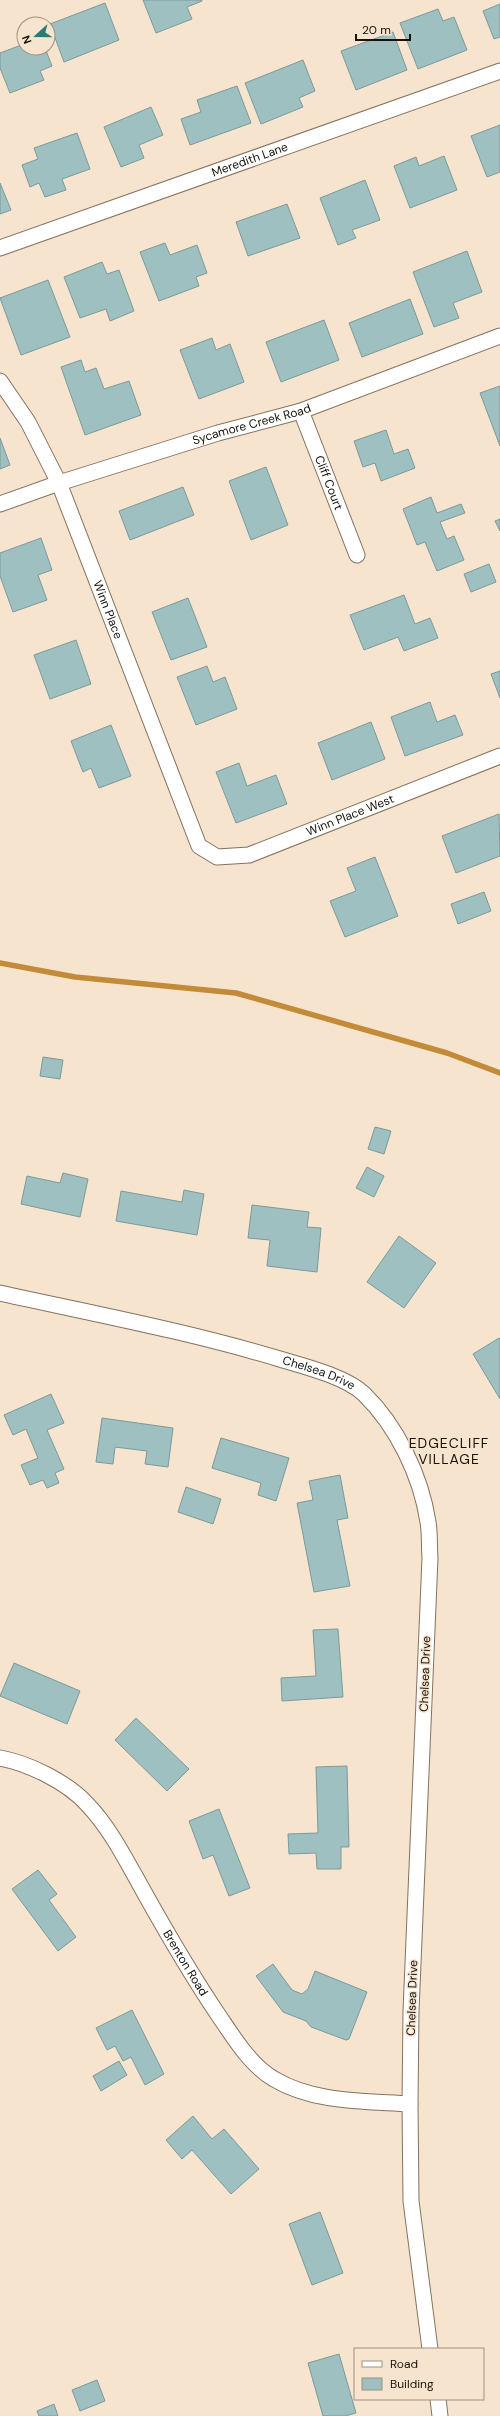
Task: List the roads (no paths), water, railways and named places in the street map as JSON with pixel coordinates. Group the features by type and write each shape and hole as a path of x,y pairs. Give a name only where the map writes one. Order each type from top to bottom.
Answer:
{"street":[{"name":"Meredith Lane","path":"0,248 500,71"},
{"name":"Sycamore Creek Road","path":"0,504 59,483 218,433 301,410 500,336"},
{"name":"Winn Place","path":"0,381 28,422 59,483 199,846"},
{"name":"Cliff Court","path":"301,410 358,554"},
{"name":"Winn Place West","path":"199,846 217,857 249,855 500,756"},
{"name":"Chelsea Drive","path":"0,1293 232,1344 304,1366 351,1385 363,1393 387,1419 407,1457 424,1503 428,1524 430,1558 411,2011 410,2104 411,2201 430,2348"},
{"name":"Brenton Road","path":"0,1758 14,1760 47,1774 86,1803 112,1837 189,1972 234,2037 258,2066 273,2079 290,2087 316,2095 351,2100 410,2104"},
{"path":"438,2400 440,2416"}],"waterway":[{"path":"0,963 75,977 236,993 447,1053 500,1073"}],"district":[{"name":"EDGECLIFF VILLAGE","path":"449,1452"}]}
